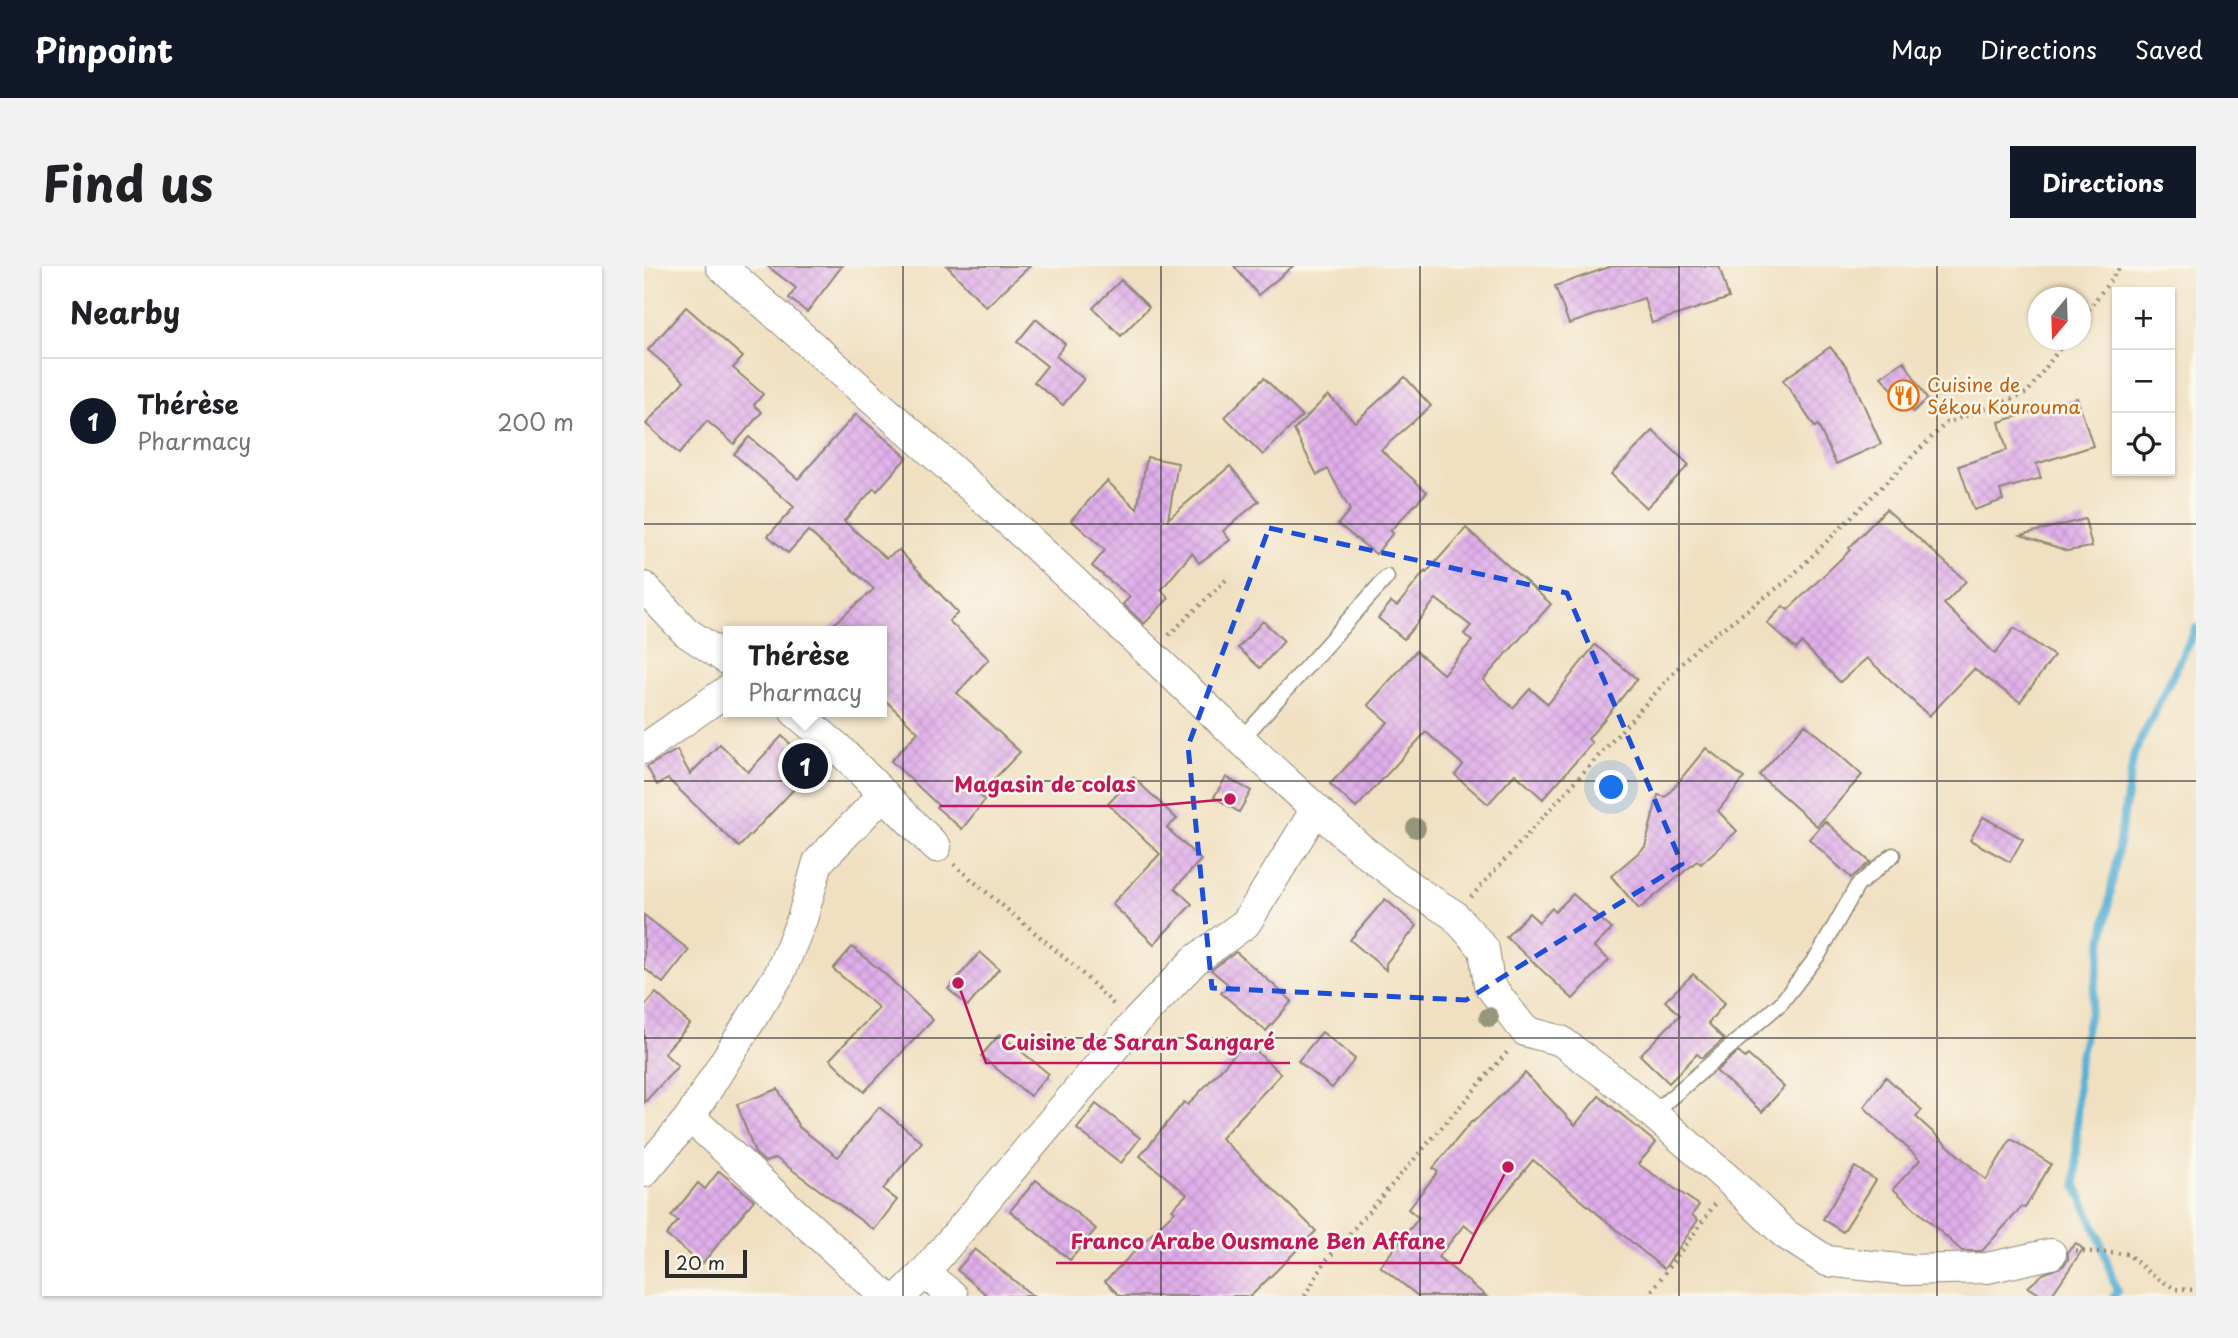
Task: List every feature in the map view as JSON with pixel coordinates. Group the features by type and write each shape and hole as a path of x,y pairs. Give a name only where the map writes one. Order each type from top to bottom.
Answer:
{"street":[{"path":"721,266 942,461 1151,653 1240,741 1360,848 1416,891 1454,915 1484,949 1489,985 1525,1031 1561,1041 1621,1086 1731,1182 1785,1234 1827,1261 1907,1270 1987,1268 2051,1254"},
{"path":"644,587 686,632 723,657"},
{"path":"644,749 723,694"},
{"path":"801,717 837,747 936,847"},
{"path":"644,1172 690,1116 780,972 802,919 818,862 884,794"},
{"path":"901,1296 924,1273 1133,1025 1195,960 1247,923 1316,809"},
{"path":"690,1116 885,1296"},
{"path":"924,1273 953,1296"}],"lane":[{"path":"1240,741 1387,577"},
{"path":"1652,1114 1780,1003 1819,954 1857,886 1893,855"}],"path":[{"path":"2091,306 2121,266"},
{"path":"1454,915 1696,648 1788,580 1946,423 2027,393 2059,350"},
{"path":"1151,653 1227,578"},
{"path":"936,847 1087,977 1133,1025"},
{"path":"1305,1296 1324,1263 1525,1031"},
{"path":"1648,1296 1731,1182"},
{"path":"2051,1254 2078,1251 2128,1254 2148,1272 2175,1289 2196,1290"}],"highlighted area":[{"path":"1269,528 1567,593 1682,864 1466,1000 1212,988 1188,746"}],"building":[{"path":"767,266 842,266 807,312 789,298 796,288"},
{"path":"947,266 1030,266 986,307"},
{"path":"1234,266 1293,266 1258,295"},
{"path":"1612,266 1719,266 1729,298 1652,323 1644,298 1569,324 1555,286"},
{"path":"1121,280 1149,307 1121,336 1093,308"},
{"path":"686,307 743,357 733,368 763,394 754,405 762,412 734,444 707,421 679,454 646,424 684,381 648,350"},
{"path":"1036,319 1065,344 1056,356 1084,379 1063,405 1034,382 1047,366 1017,342"},
{"path":"1830,347 1847,367 1881,444 1836,464 1818,425 1815,427 1783,380"},
{"path":"1904,361 1927,399 1913,412 1881,377"},
{"path":"1405,377 1431,406 1381,450 1427,492 1390,531 1393,533 1376,554 1338,524 1350,510 1328,469 1317,475 1294,430 1328,395 1355,422"},
{"path":"1264,378 1302,416 1263,455 1225,417"},
{"path":"2077,398 2093,446 2036,464 2041,478 2000,490 2003,500 1974,510 1959,466 2007,450 1999,422"},
{"path":"856,414 907,457 877,491 874,488 844,521 886,558 899,550 958,613 949,621 989,659 957,693 1020,752 979,795 985,800 962,829 891,761 918,732 887,702 887,626 832,626 874,589 808,531 788,553 768,536 794,507 734,454 749,437 798,479"},
{"path":"1653,431 1689,465 1646,508 1611,474"},
{"path":"1147,457 1178,463 1168,519 1230,466 1259,501 1223,531 1230,540 1199,563 1192,553 1161,590 1169,598 1144,624 1123,604 1130,597 1092,566 1105,550 1071,520 1107,481 1137,509"},
{"path":"1886,509 1966,581 1944,604 1995,654 2014,628 2054,656 2020,702 1974,669 1929,716 1867,658 1840,682 1802,643 1796,649 1767,623 1783,606 1788,610 1850,550"},
{"path":"2085,519 2092,547 2067,551 2021,535"},
{"path":"1466,528 1551,604 1483,680 1513,708 1530,689 1548,704 1595,645 1637,679 1588,739 1592,743 1543,799 1515,774 1488,804 1455,775 1463,765 1426,732 1356,808 1330,784 1388,722 1368,705 1416,651 1443,674 1472,641 1464,634 1471,626 1436,599 1404,639 1378,618 1391,602 1397,606 1425,571 1426,573"},
{"path":"1263,621 1284,641 1260,668 1238,648"},
{"path":"1805,724 1862,775 1817,826 1759,775"},
{"path":"782,736 815,767 739,847 668,779 657,785 647,767 677,750 690,774 720,744 748,772"},
{"path":"1706,748 1744,778 1718,811 1737,831 1701,864 1697,861 1639,909 1611,876 1645,847 1658,795 1666,797"},
{"path":"1133,777 1177,819 1167,828 1201,860 1175,888 1192,904 1154,944 1112,904 1160,854 1108,804"},
{"path":"1226,777 1251,791 1239,812 1214,797"},
{"path":"1983,817 2023,839 2010,862 1970,840"},
{"path":"1825,821 1870,862 1851,878 1809,839"},
{"path":"1573,894 1612,929 1594,947 1609,960 1573,999 1506,937 1529,913 1539,922 1552,908 1555,912"},
{"path":"1385,899 1417,926 1386,963 1386,970 1350,940"},
{"path":"644,915 689,950 663,983 644,968"},
{"path":"852,947 933,1020 864,1092 830,1059 879,1008 833,969"},
{"path":"980,952 999,969 968,1006 948,989"},
{"path":"1236,952 1292,1001 1266,1031 1221,993 1229,985 1211,970"},
{"path":"1693,974 1725,1003 1708,1023 1724,1039 1702,1058 1697,1054 1669,1083 1640,1055 1680,1015 1665,1001"},
{"path":"656,993 690,1024 664,1053 678,1066 644,1103 644,1007"},
{"path":"1322,1032 1355,1059 1332,1088 1298,1061"},
{"path":"1000,1034 1049,1074 1030,1096 981,1056"},
{"path":"1246,1042 1281,1074 1221,1138 1316,1231 1251,1296 1120,1296 1105,1281 1175,1211 1172,1209 1187,1194 1140,1156 1184,1102 1188,1105"},
{"path":"1738,1052 1745,1058 1748,1055 1784,1087 1762,1112 1716,1071"},
{"path":"1525,1073 1575,1125 1599,1096 1656,1143 1638,1164 1699,1205 1692,1215 1698,1220 1664,1269 1533,1160 1474,1233 1464,1225 1438,1257 1486,1296 1418,1296 1380,1266 1419,1218 1408,1209 1438,1172 1433,1168 1472,1121"},
{"path":"1886,1077 1922,1110 1916,1117 1986,1180 2011,1139 2051,1164 2025,1208 2022,1207 1982,1251 1962,1251 1893,1189 1920,1160 1864,1107"},
{"path":"778,1089 799,1127 838,1157 879,1107 922,1142 883,1189 897,1200 874,1230 776,1158 765,1162 755,1153 737,1104"},
{"path":"1096,1104 1140,1138 1121,1163 1077,1129"},
{"path":"1855,1167 1876,1180 1843,1232 1823,1219"},
{"path":"719,1171 754,1200 702,1264 666,1235 678,1221 671,1216 698,1183 705,1189"},
{"path":"1036,1180 1096,1229 1070,1260 1010,1211"},
{"path":"2076,1243 2083,1249 2051,1296 2043,1296 2028,1287 2043,1274 2063,1266 2068,1259 2068,1251"},
{"path":"975,1249 1033,1296 988,1296 957,1270"}],"waterway":[{"path":"2114,1296 2117,1292 2099,1237 2076,1185 2078,1067 2092,1003 2134,754 2196,628"}],"place":[{"name":"Cuisine de Sékou Kourouma","path":"1904,396"},
{"name":"Thérèse","path":"805,766"},
{"name":"Magasin de colas","path":"1230,799"},
{"name":"Cuisine de Saran Sangaré","path":"958,983"},
{"name":"Franco Arabe Ousmane Ben Affane","path":"1508,1167"}]}
